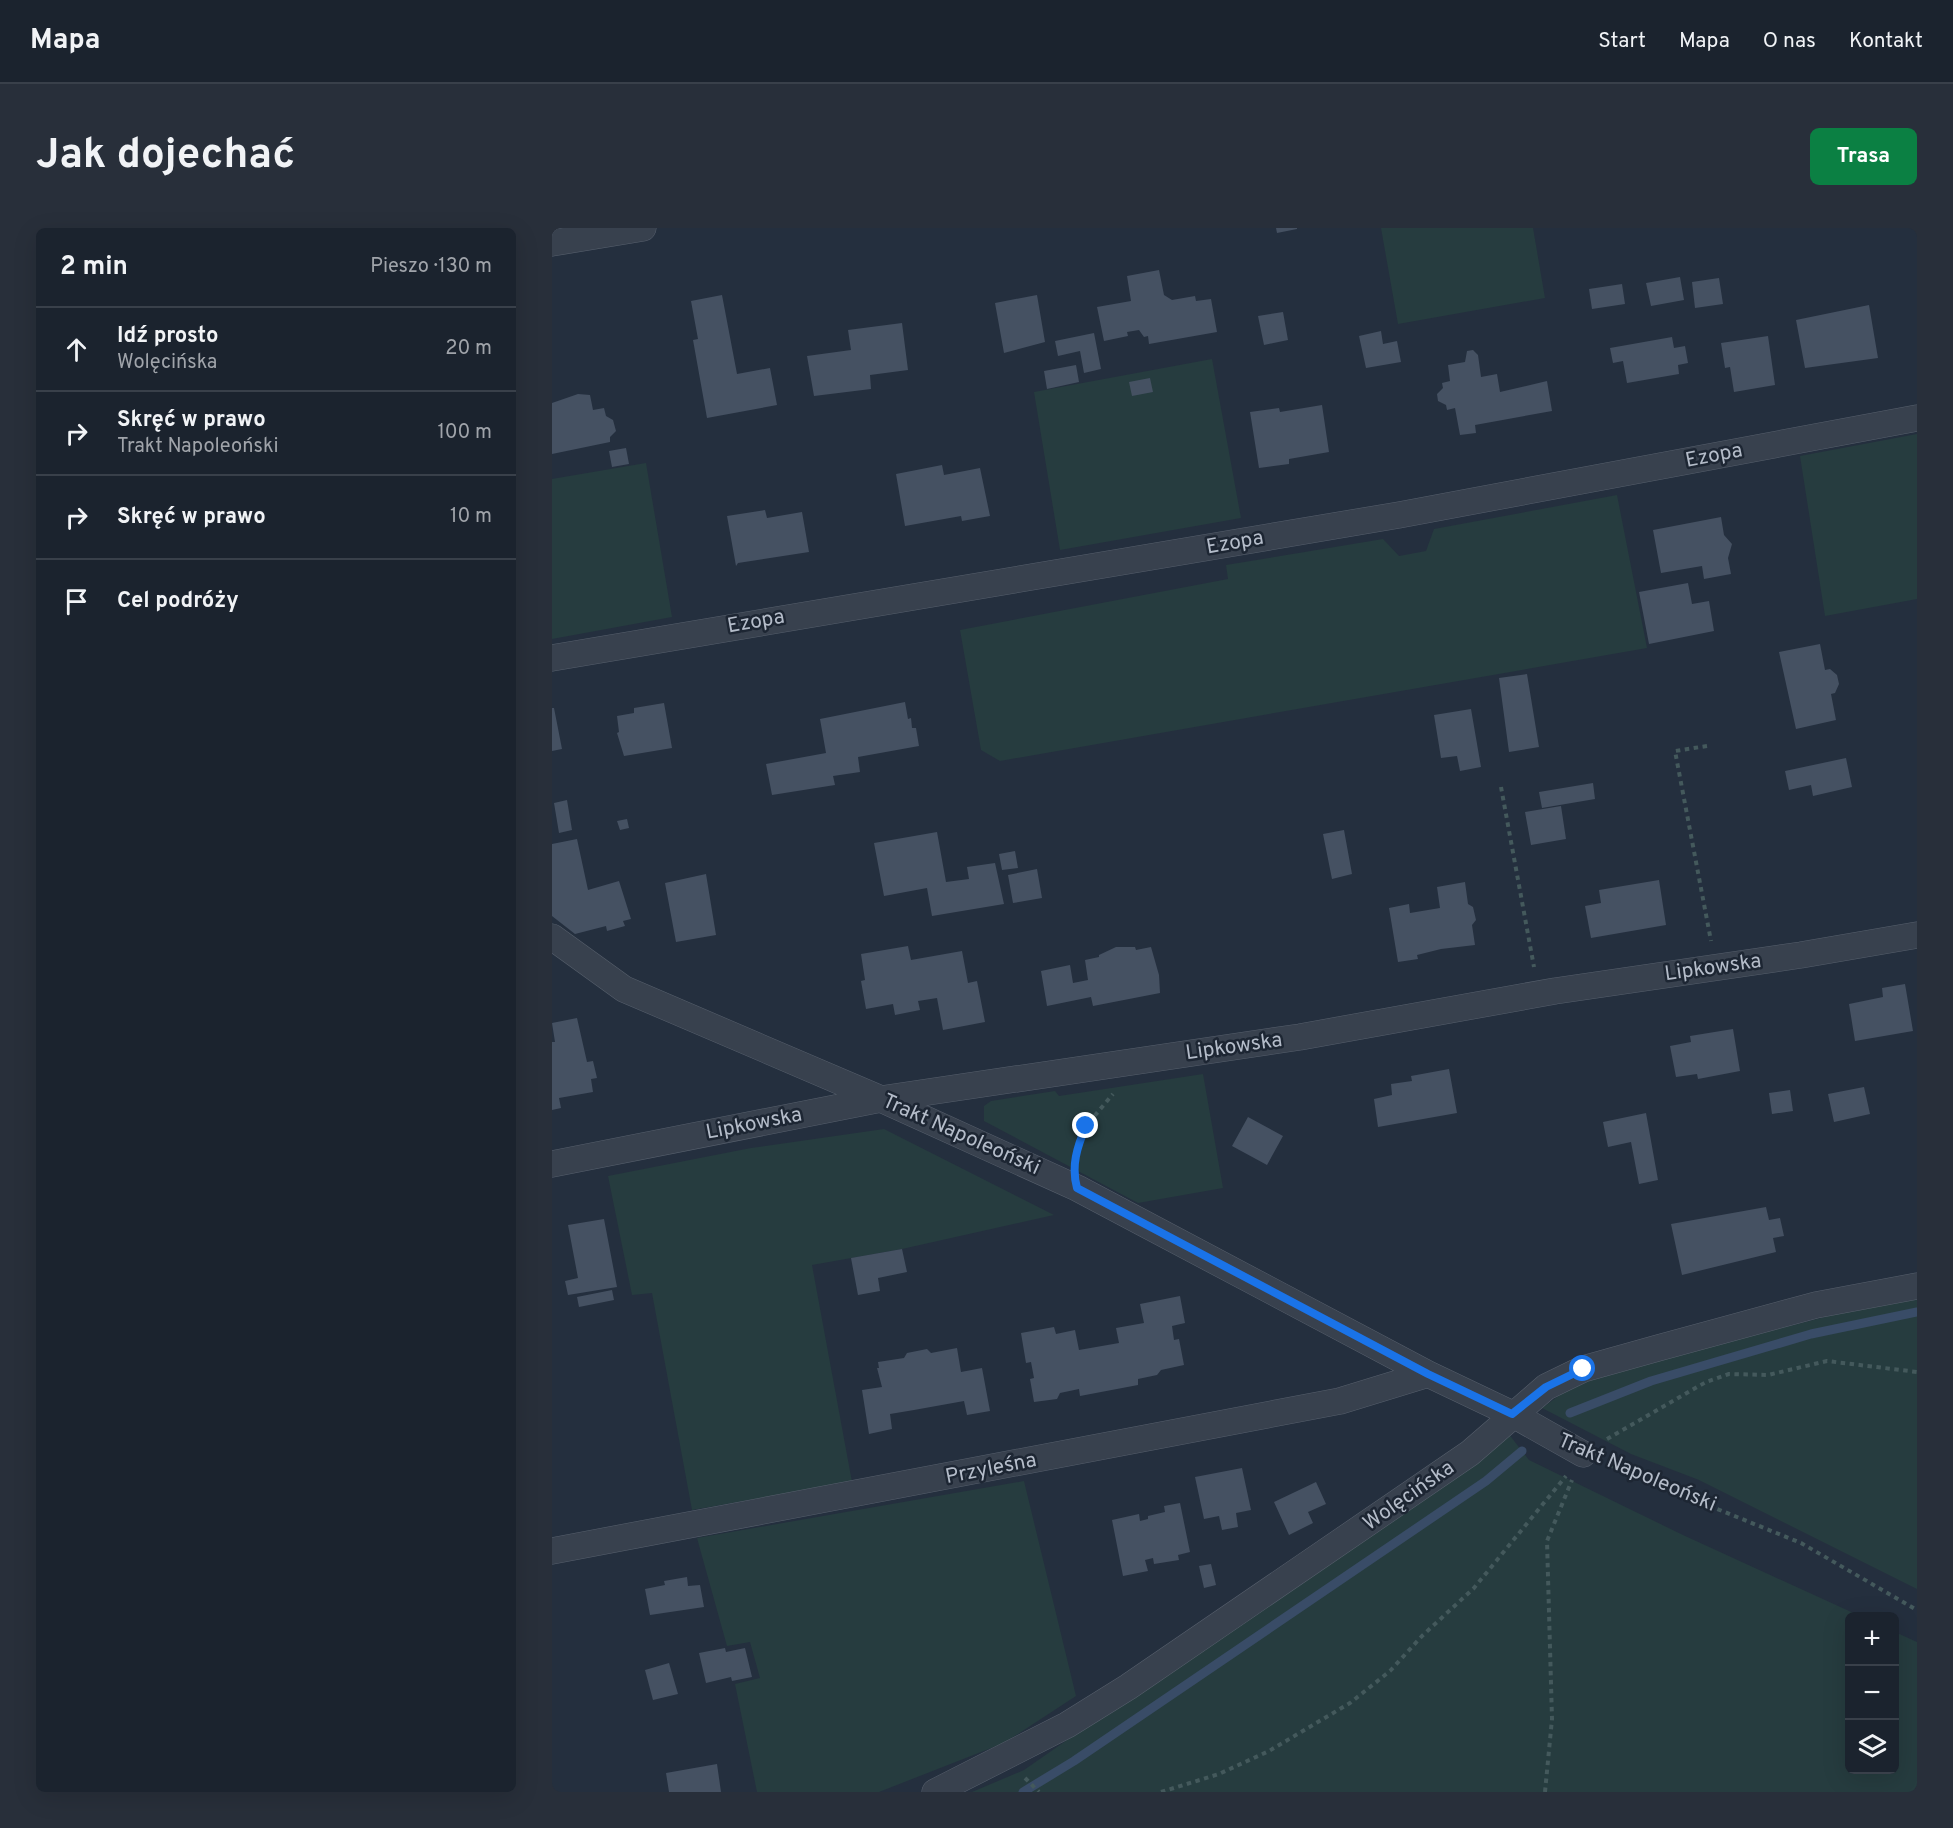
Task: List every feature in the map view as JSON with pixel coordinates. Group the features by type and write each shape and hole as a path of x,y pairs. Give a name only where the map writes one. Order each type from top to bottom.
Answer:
{"street":[{"path":"552,243 643,228"},
{"name":"Ezopa","path":"552,658 1387,517 1917,418"},
{"name":"Lipkowska","path":"552,1164 881,1099 1300,1037 1539,994 1917,935"},
{"name":"Trakt Napoleoński","path":"552,937 624,989 881,1099 1077,1188 1428,1374 1512,1414 1583,1454"},
{"name":"Wolęcińska","path":"934,1792 1067,1725 1128,1687 1461,1460 1546,1387 1583,1369 1816,1305 1917,1286"},
{"name":"Przyleśna","path":"552,1551 1341,1401 1428,1374"}],"path":[{"path":"1707,746 1675,751 1716,968"},
{"path":"1502,787 1539,994"},
{"path":"1077,1188 1073,1175 1077,1149 1086,1126 1112,1095 1147,1060"},
{"path":"1161,1792 1219,1774 1269,1751 1350,1703 1390,1671 1474,1588 1583,1454 1635,1421 1706,1382 1729,1374 1768,1375 1827,1361 1917,1372"},
{"path":"1545,1792 1552,1719 1547,1541 1583,1454"},
{"name":"Trakt Napoleoński","path":"1583,1454 1801,1543 1917,1610"}],"green space":[{"path":"1381,228 1533,228 1545,298 1398,324"},
{"path":"1212,359 1241,518 1060,550 1034,392"},
{"path":"1917,434 1917,599 1825,616 1800,456"},
{"path":"646,463 672,617 552,639 552,479"},
{"path":"1617,495 1647,648 1000,761 981,750 960,630 1228,579 1226,565 1383,539 1399,556 1426,551 1434,529"},
{"path":"1203,1074 1223,1188 1138,1203 984,1121 984,1106 991,1101 1055,1091 1059,1096"},
{"path":"884,1129 1054,1215 902,1249 812,1265 852,1482 692,1510 652,1293 632,1295 608,1176 751,1148"},
{"path":"1917,1296 1917,1589 1699,1480 1631,1454 1542,1408 1582,1379 1903,1297"},
{"path":"1508,1433 1529,1460 1683,1535 1851,1612 1845,1612 1845,1774 1899,1774 1899,1634 1917,1642 1917,1792 972,1792 1024,1770"},
{"path":"1024,1481 1076,1696 1004,1743 879,1792 757,1792 735,1684 760,1678 750,1642 727,1646 697,1538"}],"building":[{"path":"1276,228 1297,228 1297,229 1277,233"},
{"path":"1159,270 1164,295 1172,300 1195,296 1196,301 1211,299 1217,332 1149,344 1148,336 1144,337 1139,330 1127,332 1128,336 1104,341 1097,307 1131,301 1127,276"},
{"path":"1680,277 1684,300 1651,306 1646,283"},
{"path":"1719,278 1723,304 1695,308 1692,282"},
{"path":"1622,284 1625,304 1592,309 1589,289"},
{"path":"722,295 737,374 770,368 777,405 707,418 693,340 698,339 691,301"},
{"path":"1037,295 1045,342 1004,353 995,303"},
{"path":"1869,305 1878,358 1805,368 1796,320"},
{"path":"1283,312 1288,340 1264,345 1258,316"},
{"path":"902,323 908,370 870,375 871,389 814,396 807,356 851,350 848,330"},
{"path":"1381,331 1383,344 1397,341 1401,362 1366,368 1359,336"},
{"path":"1094,333 1101,369 1084,373 1080,351 1058,356 1055,341"},
{"path":"1768,336 1775,385 1734,392 1730,367 1725,368 1721,343"},
{"path":"1672,337 1674,348 1685,346 1688,363 1678,365 1679,374 1627,383 1623,361 1613,363 1610,348"},
{"path":"1473,350 1478,355 1481,377 1497,374 1500,392 1547,381 1552,411 1475,425 1476,433 1460,435 1455,408 1447,410 1446,405 1438,401 1437,394 1443,388 1442,383 1450,381 1448,365 1465,362 1467,351"},
{"path":"1076,365 1079,382 1047,389 1044,371"},
{"path":"1150,378 1153,392 1132,396 1129,382"},
{"path":"578,394 590,395 593,410 604,408 606,416 613,420 616,431 610,437 610,442 552,454 552,403"},
{"path":"1322,405 1329,452 1289,459 1289,464 1259,468 1250,412 1279,408 1280,412"},
{"path":"626,448 629,464 612,467 609,451"},
{"path":"942,465 944,475 980,468 990,516 962,521 961,516 905,526 896,474"},
{"path":"765,510 767,518 802,512 809,552 738,563 736,566 727,516"},
{"path":"1721,517 1724,535 1732,544 1728,558 1731,574 1704,579 1702,566 1661,573 1653,530"},
{"path":"1688,583 1692,604 1709,601 1714,631 1649,644 1639,592"},
{"path":"1820,644 1825,670 1830,669 1837,675 1839,684 1835,693 1831,694 1836,720 1796,729 1779,652"},
{"path":"1527,674 1539,747 1509,752 1499,678"},
{"path":"905,702 908,719 911,718 912,728 916,728 919,746 858,757 860,772 833,776 835,785 772,795 766,764 826,753 820,719"},
{"path":"664,703 672,748 624,756 617,733 619,732 617,716 634,713 634,708"},
{"path":"552,708 554,708 562,749 552,751"},
{"path":"1471,709 1481,767 1460,771 1457,756 1441,758 1434,715"},
{"path":"1846,758 1852,787 1813,796 1811,785 1789,790 1785,771"},
{"path":"1593,783 1595,799 1542,808 1539,792"},
{"path":"567,800 572,830 559,833 554,803"},
{"path":"1561,806 1566,839 1531,845 1525,812"},
{"path":"627,819 629,828 620,830 617,821"},
{"path":"1344,830 1352,874 1332,879 1323,834"},
{"path":"937,832 946,882 969,879 967,867 995,863 1004,904 932,916 927,888 884,896 874,843"},
{"path":"577,839 588,890 619,881 631,919 623,921 625,926 607,931 606,926 575,934 552,916 552,844"},
{"path":"1015,851 1018,868 1002,870 999,854"},
{"path":"1037,869 1042,898 1013,903 1008,875"},
{"path":"706,874 716,935 676,942 665,883"},
{"path":"1659,880 1666,925 1591,938 1585,906 1601,903 1599,890"},
{"path":"1465,882 1468,904 1473,907 1476,920 1472,925 1475,945 1441,949 1417,955 1418,959 1398,962 1389,908 1409,904 1410,913 1440,908 1437,887"},
{"path":"908,946 911,960 962,951 968,983 977,981 985,1022 943,1030 937,998 918,1001 920,1010 895,1015 893,1004 866,1009 861,981 865,980 861,954"},
{"path":"1116,947 1135,947 1136,950 1151,947 1159,975 1160,993 1093,1006 1091,997 1047,1006 1041,971 1070,965 1073,983 1088,980 1085,960 1099,957"},
{"path":"1905,984 1913,1031 1855,1041 1849,1004 1883,997 1882,988"},
{"path":"577,1018 587,1062 593,1061 597,1078 591,1079 593,1092 559,1098 561,1108 552,1110 552,1042 555,1042 552,1023"},
{"path":"1733,1029 1740,1071 1698,1079 1697,1074 1676,1077 1670,1046 1691,1042 1690,1036"},
{"path":"1449,1069 1457,1113 1378,1127 1374,1099 1392,1095 1391,1084 1412,1081 1411,1076"},
{"path":"1864,1087 1870,1114 1834,1122 1828,1094"},
{"path":"1790,1090 1793,1111 1772,1114 1769,1093"},
{"path":"1646,1113 1658,1180 1639,1184 1631,1142 1608,1147 1603,1122"},
{"path":"1248,1117 1283,1136 1267,1165 1232,1146"},
{"path":"1766,1207 1769,1220 1780,1218 1784,1236 1773,1238 1776,1252 1682,1275 1671,1224"},
{"path":"604,1219 617,1287 568,1295 565,1281 578,1278 568,1225"},
{"path":"902,1249 907,1272 878,1278 880,1291 858,1295 851,1258"},
{"path":"612,1290 614,1300 579,1307 577,1297"},
{"path":"1180,1296 1185,1323 1172,1326 1174,1340 1179,1339 1184,1365 1161,1370 1157,1375 1138,1379 1138,1385 1080,1396 1079,1389 1060,1393 1057,1399 1034,1402 1030,1379 1034,1378 1031,1362 1026,1363 1021,1333 1054,1327 1056,1334 1075,1330 1079,1350 1119,1343 1116,1328 1144,1323 1140,1304"},
{"path":"957,1348 961,1372 982,1368 990,1411 967,1415 964,1401 890,1414 892,1429 869,1434 862,1390 882,1387 877,1368 879,1368 878,1362 904,1358 907,1353 927,1349 931,1353"},
{"path":"1242,1468 1251,1510 1236,1513 1238,1527 1222,1530 1219,1516 1204,1519 1195,1477"},
{"path":"1316,1482 1326,1504 1308,1512 1313,1523 1289,1535 1274,1502"},
{"path":"1180,1503 1190,1552 1178,1555 1179,1560 1154,1564 1153,1558 1145,1560 1148,1571 1123,1576 1112,1520 1139,1514 1140,1521 1148,1519 1148,1516 1165,1512 1164,1506"},
{"path":"1211,1564 1216,1585 1204,1588 1199,1566"},
{"path":"687,1577 688,1586 700,1585 704,1607 650,1615 645,1589 665,1585 664,1581"},
{"path":"725,1648 726,1652 745,1648 752,1677 732,1681 731,1677 706,1683 699,1653"},
{"path":"669,1663 678,1694 653,1700 645,1670"},
{"path":"717,1764 721,1792 669,1792 666,1773"}],"waterway":[{"path":"1570,1413 1651,1381 1811,1334 1917,1312"},
{"path":"1023,1792 1074,1761 1486,1481 1522,1451"}],"route":[{"path":"1086,1126 1077,1149 1073,1175 1077,1188 1428,1374 1512,1414 1546,1387 1583,1369"}]}
